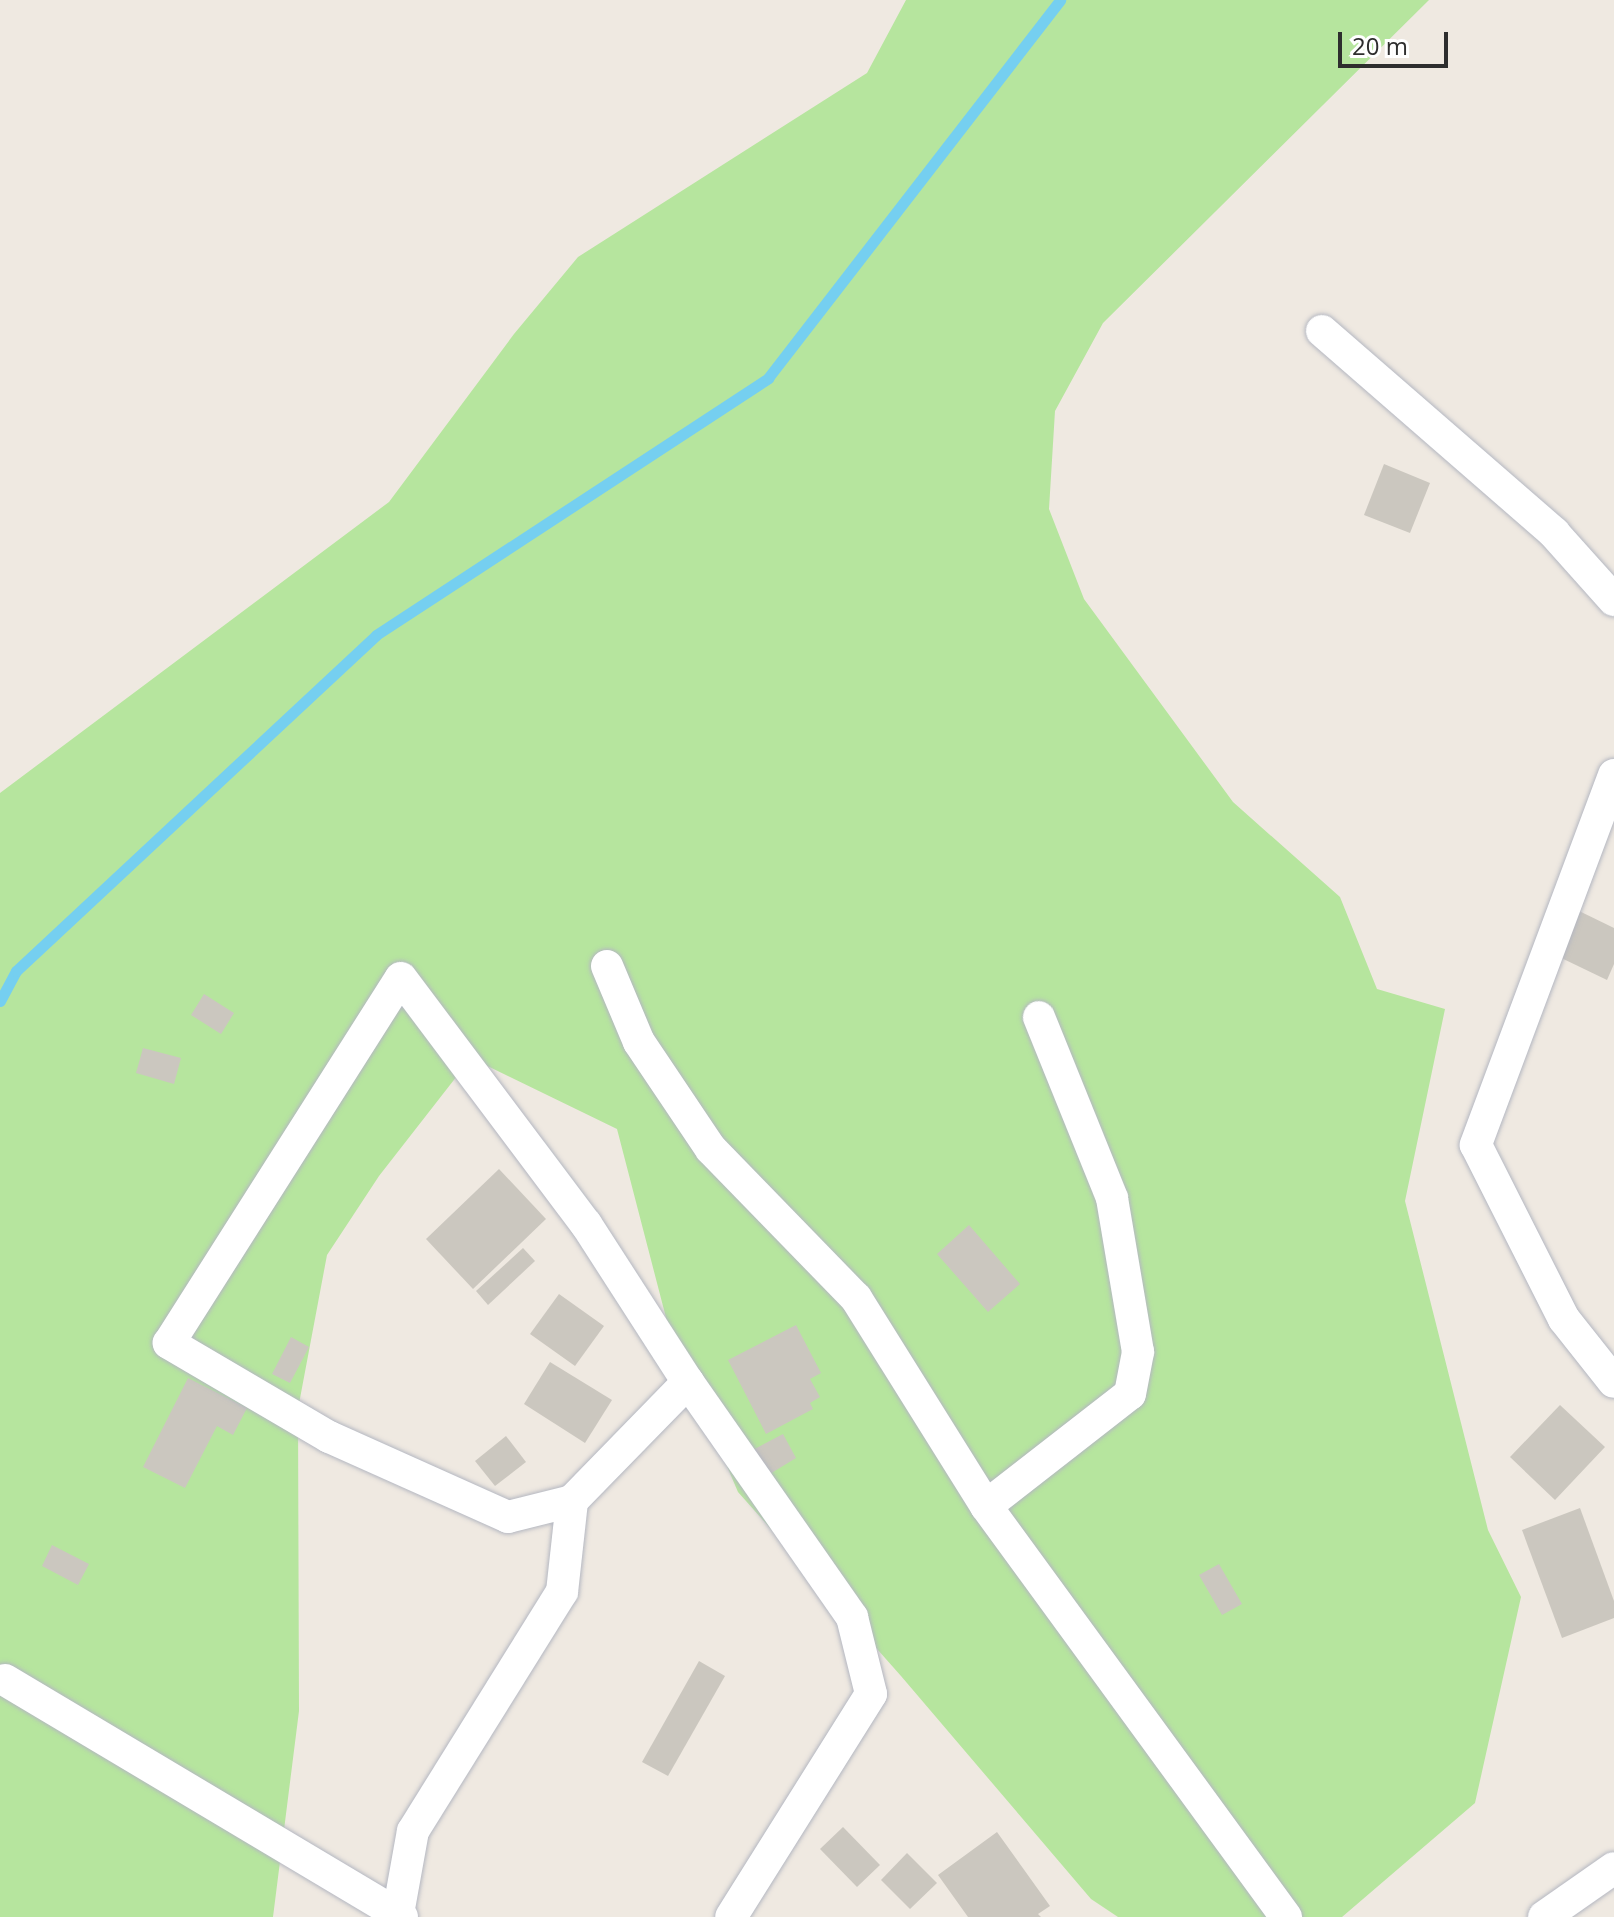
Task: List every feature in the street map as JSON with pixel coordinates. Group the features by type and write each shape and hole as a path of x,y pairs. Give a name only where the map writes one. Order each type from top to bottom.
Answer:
{"street":[{"path":"1322,331 1554,533 1614,600"},
{"path":"1614,775 1476,1145 1564,1319 1614,1382"},
{"path":"607,966 639,1042 711,1149 856,1298 986,1506 1286,1917"},
{"path":"688,1382 572,1501 508,1517 329,1437 169,1343 401,978 586,1224 688,1382 852,1617 871,1694 731,1917"},
{"path":"986,1506 1130,1394 1138,1352 1112,1198 1039,1017"},
{"path":"5,1680 400,1916 413,1831 562,1592 572,1501"},
{"path":"1544,1917 1614,1868"}],"green space":[{"path":"906,0 1429,0 1103,323 1055,411 1049,509 1084,599 1233,802 1340,897 1377,989 1445,1009 1405,1201 1488,1530 1521,1597 1475,1803 1342,1917 1118,1917 1091,1899 901,1676 738,1492 670,1333 617,1129 471,1058 379,1176 327,1255 298,1409 299,1711 273,1917 0,1917 0,793 389,502 514,334 578,257 867,73"}],"building":[{"path":"1384,464 1430,483 1410,533 1364,515"},
{"path":"1575,909 1614,928 1614,964 1607,980 1553,954"},
{"path":"204,994 234,1013 221,1034 191,1015"},
{"path":"143,1048 181,1058 174,1084 136,1073"},
{"path":"499,1169 546,1219 473,1289 426,1239"},
{"path":"969,1225 1020,1284 988,1312 937,1254"},
{"path":"523,1248 535,1261 488,1305 476,1291"},
{"path":"559,1294 604,1326 575,1366 530,1334"},
{"path":"796,1325 821,1373 810,1379 820,1397 810,1403 813,1409 766,1434 728,1360"},
{"path":"291,1337 309,1347 290,1383 272,1374"},
{"path":"550,1362 612,1400 585,1443 524,1404"},
{"path":"188,1378 247,1408 233,1435 217,1426 185,1488 143,1467"},
{"path":"1560,1405 1605,1447 1555,1500 1510,1457"},
{"path":"783,1434 796,1458 760,1480 749,1452"},
{"path":"506,1436 526,1462 495,1486 475,1461"},
{"path":"1580,1508 1614,1601 1614,1618 1562,1638 1522,1530"},
{"path":"52,1545 89,1564 78,1585 42,1566"},
{"path":"1219,1564 1242,1604 1222,1615 1199,1575"},
{"path":"699,1661 725,1676 668,1776 642,1762"},
{"path":"843,1827 880,1865 857,1887 820,1849"},
{"path":"997,1832 1050,1906 1038,1914 1041,1917 968,1917 938,1875"},
{"path":"907,1853 937,1883 910,1909 881,1880"}],"waterway":[{"path":"0,1001 16,971 376,635 768,378 1060,0"}]}
